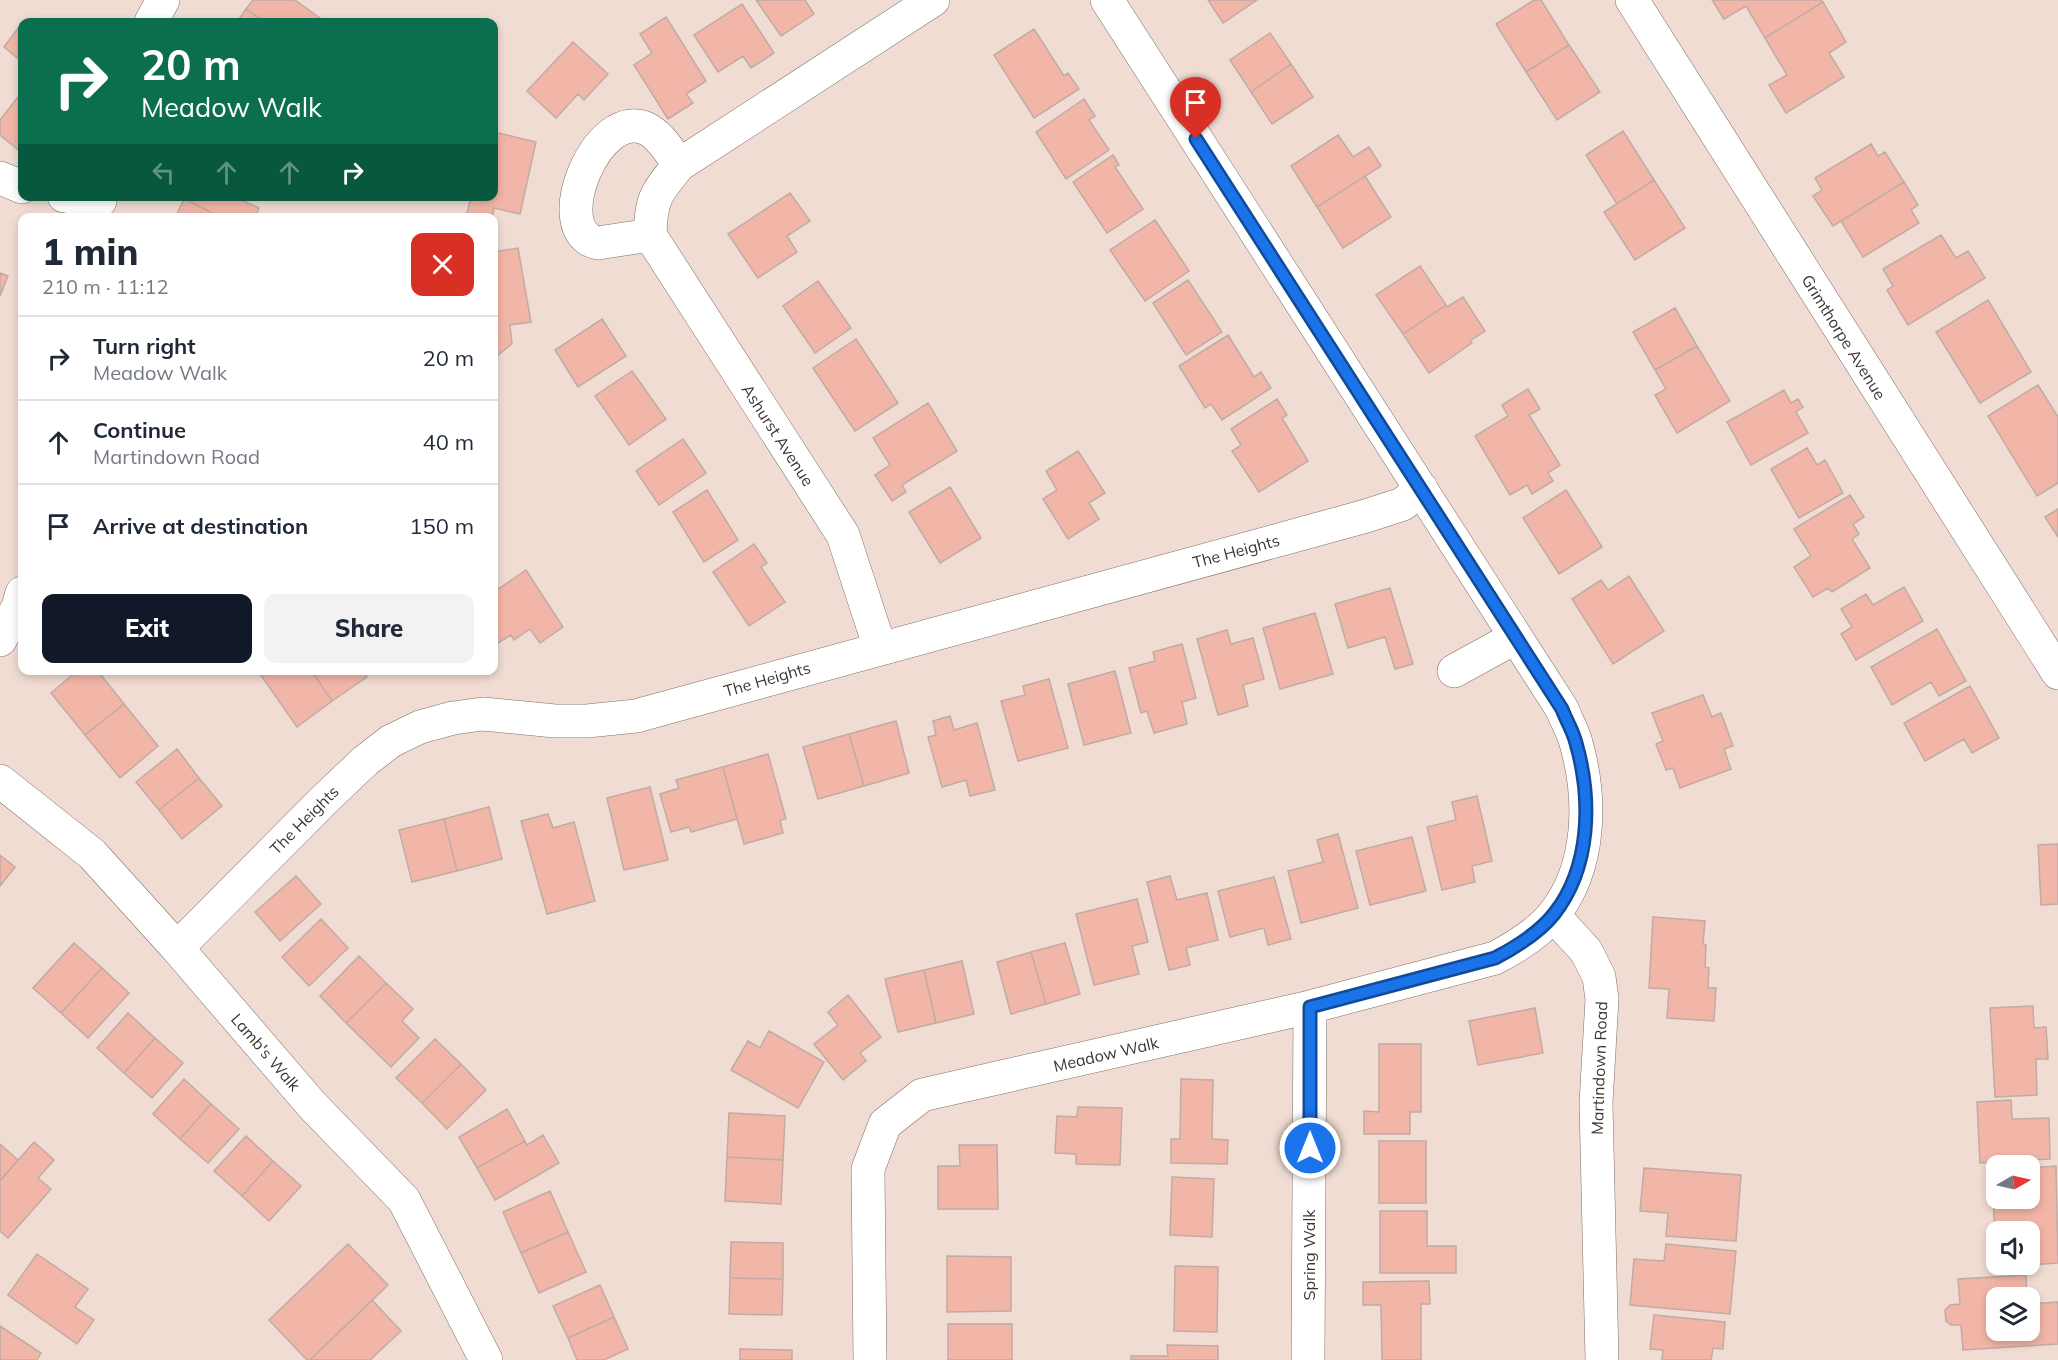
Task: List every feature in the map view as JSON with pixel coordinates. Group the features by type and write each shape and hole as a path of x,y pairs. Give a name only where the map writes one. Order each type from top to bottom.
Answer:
{"street":[{"path":"154,18 164,0"},
{"path":"679,165 665,145 648,129 629,126 615,132 598,147 581,181 575,211 582,236 589,242 598,243 650,234 651,208 659,189 679,165 933,0"},
{"path":"1107,0 1562,709 1576,741 1584,778 1585,816 1580,864 1571,886 1553,915"},
{"name":"Grimthorpe Avenue","path":"1632,0 2058,673"},
{"path":"0,178 18,185"},
{"path":"84,201 100,205"},
{"name":"Ashurst Avenue","path":"650,234 843,535 880,648"},
{"name":"The Heights","path":"177,948 365,761 391,741 420,727 453,718 483,714 566,721 636,716 1366,516 1402,504 1421,488"},
{"path":"0,640 18,607"},
{"path":"1455,671 1516,637"},
{"name":"Lamb's Walk","path":"0,781 92,854 177,948 312,1105 404,1200 486,1360"},
{"name":"Meadow Walk","path":"870,1360 868,1169 885,1124 922,1095 1310,1007 1495,958 1527,939 1553,915"},
{"name":"Martindown Road","path":"1553,915 1586,951 1599,977 1602,999 1596,1103 1602,1360"},
{"name":"Spring Walk","path":"1308,1360 1310,1007"}],"building":[{"path":"253,0 295,0 320,18 259,18 246,9"},
{"path":"756,0 805,0 814,14 781,36"},
{"path":"1208,0 1257,0 1223,23"},
{"path":"1534,0 1541,0 1569,45 1526,72 1496,24"},
{"path":"1712,0 1821,0 1823,2 1765,38 1746,6 1724,19"},
{"path":"1823,2 1846,42 1829,53 1844,77 1786,113 1769,85 1787,75 1765,38"},
{"path":"742,4 774,53 751,68 743,56 718,72 694,35"},
{"path":"246,9 259,18 240,18"},
{"path":"666,17 706,81 686,94 693,103 668,119 634,65 652,53 640,34"},
{"path":"18,28 18,59 4,47"},
{"path":"1034,29 1064,76 1068,73 1079,89 1034,118 994,55"},
{"path":"1270,33 1291,64 1251,92 1230,60"},
{"path":"573,42 608,74 584,100 578,94 556,118 527,91"},
{"path":"1569,45 1600,92 1557,120 1526,72"},
{"path":"1291,64 1313,97 1272,124 1251,92"},
{"path":"18,97 18,150 0,135 0,120"},
{"path":"1084,99 1095,116 1089,120 1109,150 1066,179 1036,132"},
{"path":"1623,131 1654,180 1617,204 1586,155"},
{"path":"498,133 536,142 520,214 494,208 493,213 467,213 470,201 498,201"},
{"path":"1338,135 1353,157 1369,147 1381,166 1317,207 1291,166"},
{"path":"1871,144 1878,156 1885,152 1904,182 1833,226 1813,196 1822,190 1815,178"},
{"path":"1113,155 1119,165 1115,167 1143,209 1107,233 1073,182"},
{"path":"1365,176 1391,217 1343,248 1317,207"},
{"path":"1654,180 1685,228 1635,260 1604,212"},
{"path":"1904,182 1918,205 1911,210 1919,223 1863,257 1841,221"},
{"path":"790,193 810,221 787,236 797,252 758,278 728,234"},
{"path":"183,201 188,201 213,213 177,213"},
{"path":"188,201 244,201 259,208 257,213 213,213"},
{"path":"1155,220 1189,271 1145,301 1110,250"},
{"path":"1941,235 1956,258 1968,251 1985,278 1908,325 1887,290 1893,286 1883,269"},
{"path":"518,248 531,322 510,325 512,344 498,355 498,251"},
{"path":"1420,266 1446,305 1403,334 1376,295"},
{"path":"0,273 8,276 0,296"},
{"path":"1188,280 1222,332 1186,355 1153,303"},
{"path":"818,281 851,328 815,353 783,306"},
{"path":"1463,297 1485,331 1470,341 1472,343 1429,373 1403,334 1446,305 1447,307"},
{"path":"1988,300 2031,372 1980,403 1936,332"},
{"path":"1675,308 1697,346 1655,370 1633,332"},
{"path":"602,319 626,356 578,387 555,350"},
{"path":"1228,335 1254,377 1261,372 1271,388 1222,420 1211,404 1205,408 1179,366"},
{"path":"856,339 898,403 855,431 813,368"},
{"path":"1697,346 1730,401 1677,433 1655,395 1666,389 1655,370"},
{"path":"632,371 666,419 629,445 595,396"},
{"path":"2038,385 2058,417 2058,483 2037,496 1988,416"},
{"path":"1528,389 1540,409 1529,415 1560,465 1548,473 1553,481 1532,494 1527,485 1510,495 1475,436 1508,416 1502,405"},
{"path":"1784,390 1791,403 1798,399 1803,407 1796,412 1808,433 1751,465 1727,422"},
{"path":"1277,399 1287,415 1282,418 1308,461 1259,492 1232,451 1241,445 1231,429"},
{"path":"928,403 957,451 902,485 906,492 892,501 875,475 890,465 873,438"},
{"path":"683,439 706,473 659,505 636,471"},
{"path":"1807,448 1817,465 1825,460 1843,493 1799,518 1771,469"},
{"path":"1078,451 1105,493 1089,503 1099,519 1068,539 1043,499 1057,490 1046,471"},
{"path":"950,487 981,538 940,563 909,512"},
{"path":"707,490 738,540 704,562 673,512"},
{"path":"1566,490 1602,547 1559,574 1523,518"},
{"path":"1850,495 1864,517 1853,524 1859,534 1852,539 1870,568 1832,592 1828,588 1813,597 1794,567 1811,556 1794,529"},
{"path":"2058,509 2058,537 2045,517"},
{"path":"754,544 767,563 761,567 785,602 749,626 713,572"},
{"path":"526,570 563,627 540,643 530,629 514,640 511,635 498,643 498,589"},
{"path":"1629,576 1664,631 1613,664 1572,599 1601,580 1608,590"},
{"path":"1904,587 1923,621 1856,660 1841,634 1852,627 1841,609 1866,594 1873,605"},
{"path":"1390,588 1413,664 1395,669 1385,637 1348,648 1335,604"},
{"path":"1315,613 1333,674 1280,689 1263,628"},
{"path":"1937,629 1966,681 1939,696 1931,682 1892,705 1871,667"},
{"path":"1227,630 1231,644 1253,638 1264,679 1243,685 1248,706 1218,715 1197,639"},
{"path":"1182,644 1196,698 1182,702 1187,724 1154,733 1147,711 1141,713 1129,668 1155,661 1153,652"},
{"path":"1115,671 1131,733 1084,745 1068,684"},
{"path":"72,675 101,675 124,704 85,735 51,693"},
{"path":"261,675 314,675 332,701 297,727"},
{"path":"314,675 366,675 367,677 332,701"},
{"path":"1049,679 1068,748 1018,761 1001,701 1025,695 1023,686"},
{"path":"1970,686 1999,738 1972,753 1964,739 1925,761 1904,723"},
{"path":"1703,695 1712,717 1721,713 1733,746 1724,749 1731,769 1680,788 1673,768 1666,770 1656,744 1663,741 1652,713"},
{"path":"124,704 158,746 120,778 85,735"},
{"path":"950,716 954,730 977,723 995,790 970,796 966,780 942,787 928,737 936,735 933,721"},
{"path":"896,721 909,773 864,786 849,734"},
{"path":"849,734 864,786 818,799 803,747"},
{"path":"177,749 199,778 159,810 136,782"},
{"path":"768,754 786,819 780,820 783,833 744,844 723,767"},
{"path":"723,767 737,819 691,832 689,827 671,832 660,794 679,788 676,780"},
{"path":"199,778 222,806 182,839 159,810"},
{"path":"650,787 668,860 624,870 607,798"},
{"path":"1477,796 1492,861 1472,866 1475,882 1442,890 1427,827 1456,820 1452,802"},
{"path":"489,807 502,859 457,871 444,819"},
{"path":"548,814 553,828 574,822 595,901 547,914 521,821"},
{"path":"444,819 457,871 412,882 399,830"},
{"path":"1338,834 1358,908 1301,923 1288,871 1323,862 1317,840"},
{"path":"1412,837 1426,891 1370,905 1356,851"},
{"path":"2058,844 2058,904 2041,905 2038,845"},
{"path":"0,855 15,867 0,886"},
{"path":"296,876 321,904 280,941 255,912"},
{"path":"1170,876 1177,900 1207,893 1218,940 1186,948 1190,965 1169,970 1147,882"},
{"path":"1274,877 1291,939 1268,945 1264,928 1230,937 1218,891"},
{"path":"1137,899 1148,942 1132,946 1139,974 1094,985 1076,914"},
{"path":"1653,917 1705,921 1703,944 1706,945 1705,967 1709,968 1708,988 1716,988 1714,1021 1667,1018 1669,989 1649,988"},
{"path":"321,919 348,948 309,986 282,957"},
{"path":"74,943 102,968 61,1013 33,988"},
{"path":"1065,943 1080,994 1046,1004 1031,952"},
{"path":"1031,952 1046,1004 1011,1014 997,962"},
{"path":"359,956 386,983 346,1023 320,996"},
{"path":"962,961 974,1014 936,1023 924,970"},
{"path":"102,968 129,993 88,1038 61,1013"},
{"path":"924,970 936,1023 898,1032 885,979"},
{"path":"386,983 413,1009 402,1021 419,1038 391,1067 346,1023"},
{"path":"848,995 881,1037 860,1053 866,1061 843,1080 814,1044 838,1025 828,1012"},
{"path":"2033,1006 2034,1028 2046,1027 2048,1059 2036,1059 2037,1095 1995,1097 1990,1008"},
{"path":"1535,1008 1543,1053 1478,1065 1469,1021"},
{"path":"128,1013 155,1038 124,1073 97,1048"},
{"path":"769,1031 824,1062 798,1108 731,1070 748,1041 760,1048"},
{"path":"155,1038 183,1063 152,1098 124,1073"},
{"path":"435,1039 461,1064 422,1103 396,1078"},
{"path":"1379,1044 1421,1044 1421,1112 1410,1112 1410,1134 1364,1134 1364,1111 1379,1112"},
{"path":"461,1064 486,1090 447,1129 422,1103"},
{"path":"184,1079 211,1104 180,1139 153,1114"},
{"path":"1181,1079 1213,1080 1212,1139 1228,1140 1227,1164 1171,1163 1171,1139 1180,1139"},
{"path":"2011,1100 2012,1119 2049,1118 2050,1159 2040,1160 2040,1155 1986,1155 1986,1163 1980,1163 1977,1102"},
{"path":"211,1104 239,1129 208,1163 180,1139"},
{"path":"1078,1107 1122,1108 1120,1165 1076,1164 1076,1154 1055,1153 1057,1116 1077,1117"},
{"path":"507,1109 525,1141 477,1168 459,1137"},
{"path":"729,1113 785,1116 783,1160 727,1157"},
{"path":"543,1135 559,1163 495,1200 477,1168 525,1141 527,1145"},
{"path":"246,1136 273,1161 242,1196 214,1171"},
{"path":"1379,1141 1426,1141 1426,1203 1379,1203"},
{"path":"34,1142 54,1160 38,1178 51,1189 8,1238 0,1231 0,1181"},
{"path":"0,1144 18,1160 0,1181"},
{"path":"959,1145 997,1145 998,1209 938,1209 938,1166 960,1166"},
{"path":"727,1157 783,1160 781,1204 725,1201"},
{"path":"273,1161 301,1186 269,1221 242,1196"},
{"path":"2056,1166 2058,1263 2040,1264 2040,1221 1994,1221 1994,1209 2040,1209 2040,1167"},
{"path":"1644,1168 1741,1175 1736,1241 1666,1236 1668,1213 1640,1211"},
{"path":"1172,1177 1214,1179 1212,1237 1170,1235"},
{"path":"550,1191 568,1232 521,1253 503,1212"},
{"path":"1380,1211 1427,1211 1427,1246 1456,1246 1456,1273 1380,1273"},
{"path":"568,1232 586,1272 539,1293 521,1253"},
{"path":"731,1242 783,1243 783,1279 730,1278"},
{"path":"348,1244 388,1285 310,1360 307,1360 269,1320"},
{"path":"1666,1244 1736,1251 1730,1314 1630,1305 1634,1259 1664,1261"},
{"path":"37,1254 88,1289 75,1307 94,1320 77,1344 8,1295"},
{"path":"947,1256 1011,1257 1011,1311 947,1312"},
{"path":"1175,1266 1218,1267 1217,1332 1174,1331"},
{"path":"2026,1275 2027,1287 1986,1287 1986,1341 2040,1341 2040,1303 2058,1302 2058,1344 1963,1350 1961,1325 1951,1325 1946,1321 1945,1310 1950,1305 1960,1304 1958,1279"},
{"path":"730,1278 783,1279 782,1315 729,1314"},
{"path":"1429,1281 1430,1304 1421,1304 1421,1360 1382,1360 1381,1305 1363,1305 1363,1282"},
{"path":"600,1285 614,1317 568,1338 553,1306"},
{"path":"372,1300 401,1331 370,1360 310,1360"},
{"path":"1654,1315 1725,1322 1723,1349 1713,1348 1711,1360 1662,1360 1663,1350 1650,1349"},
{"path":"614,1317 628,1349 604,1360 577,1360 568,1338"},
{"path":"948,1324 1012,1324 1012,1360 948,1360"},
{"path":"0,1326 41,1353 37,1360 0,1360"},
{"path":"1167,1345 1218,1346 1218,1360 1131,1360 1131,1356 1168,1356"},
{"path":"740,1349 792,1350 792,1360 740,1360"}],"route":[{"path":"1196,139 1562,709 1576,741 1584,778 1584,840 1580,864 1571,886 1553,915 1534,933 1513,949 1495,958 1310,1007 1310,1148"}]}
